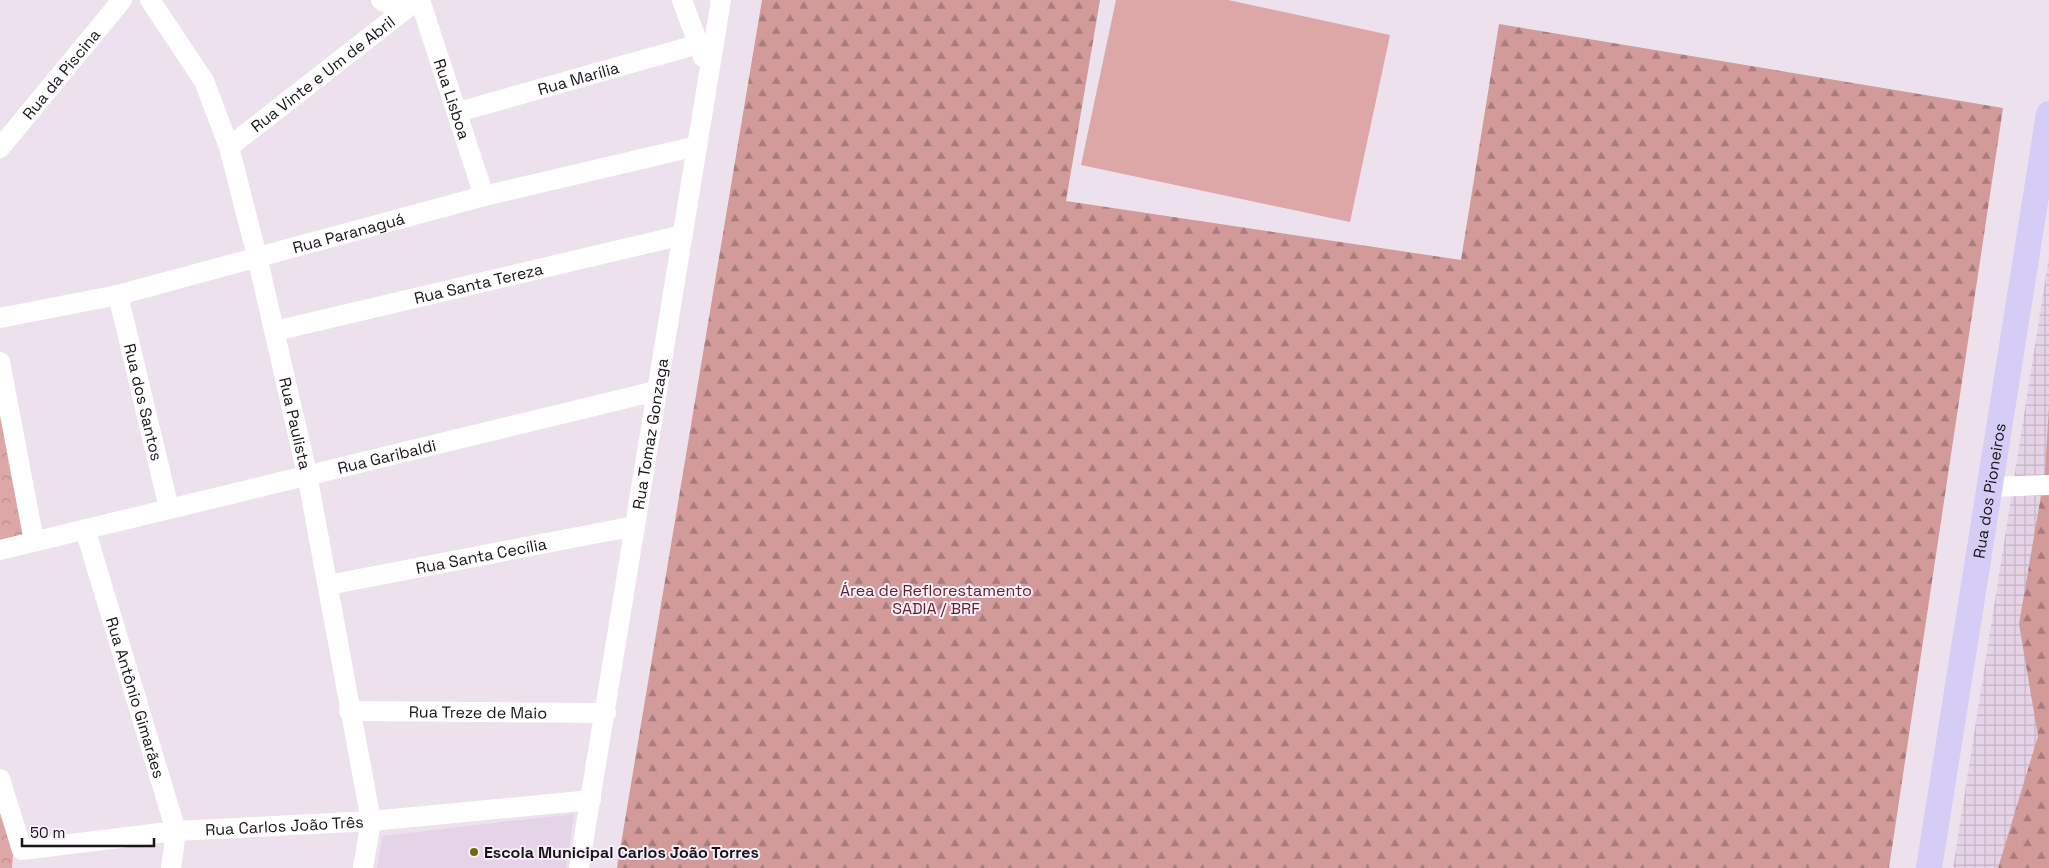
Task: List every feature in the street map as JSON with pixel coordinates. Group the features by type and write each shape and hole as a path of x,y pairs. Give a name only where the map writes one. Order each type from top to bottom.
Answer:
{"main road":[{"name":"Rua dos Pioneiros","path":"1929,868 2049,114"}],"street":[{"name":"Rua da Piscina","path":"0,148 122,0"},
{"name":"Rua Paulista","path":"150,0 204,81 230,147 257,256 308,474 349,711 371,821 363,868"},
{"path":"381,0 413,4"},
{"path":"682,0 710,75"},
{"name":"Rua Tomaz Gonzaga","path":"579,868 721,0"},
{"name":"Rua Vinte e Um de Abril","path":"230,147 413,4"},
{"name":"Rua Lisboa","path":"413,4 458,112 484,196"},
{"name":"Rua Marília","path":"458,112 699,44"},
{"name":"Rua Paranaguá","path":"0,318 118,295 484,196 697,146"},
{"name":"Rua Santa Tereza","path":"275,331 683,235"},
{"name":"Rua dos Santos","path":"118,295 169,508"},
{"path":"0,362 34,541"},
{"name":"Rua Garibaldi","path":"0,550 656,391"},
{"path":"1990,487 2049,485"},
{"name":"Rua Santa Cecília","path":"328,585 635,526"},
{"name":"Rua Antônio Gimarães","path":"85,529 176,831 172,868"},
{"name":"Rua Treze de Maio","path":"349,711 606,712"},
{"name":"Rua Carlos João Três","path":"0,778 22,850 176,831 371,821 591,800"}],"shaded area":[{"path":"2049,256 2049,868 1953,868"},
{"name":"Escola Municipal Carlos João Torres","path":"574,814 566,868 377,868 382,836"}],"green space":[{"name":"Área de Reflorestamento SADIA / BRF","path":"762,0 1100,0 1066,201 1461,260 1499,24 2003,108 1889,868 617,868"},
{"path":"1116,0 1228,0 1390,35 1350,222 1081,165"},
{"path":"0,389 29,536 0,544"},
{"path":"2049,406 2049,868 1998,868 2038,736 2019,624 2045,472"},
{"path":"0,808 13,855 12,868 0,868"}],"place":[{"name":"Escola Municipal Carlos João Torres","path":"474,852"}]}
